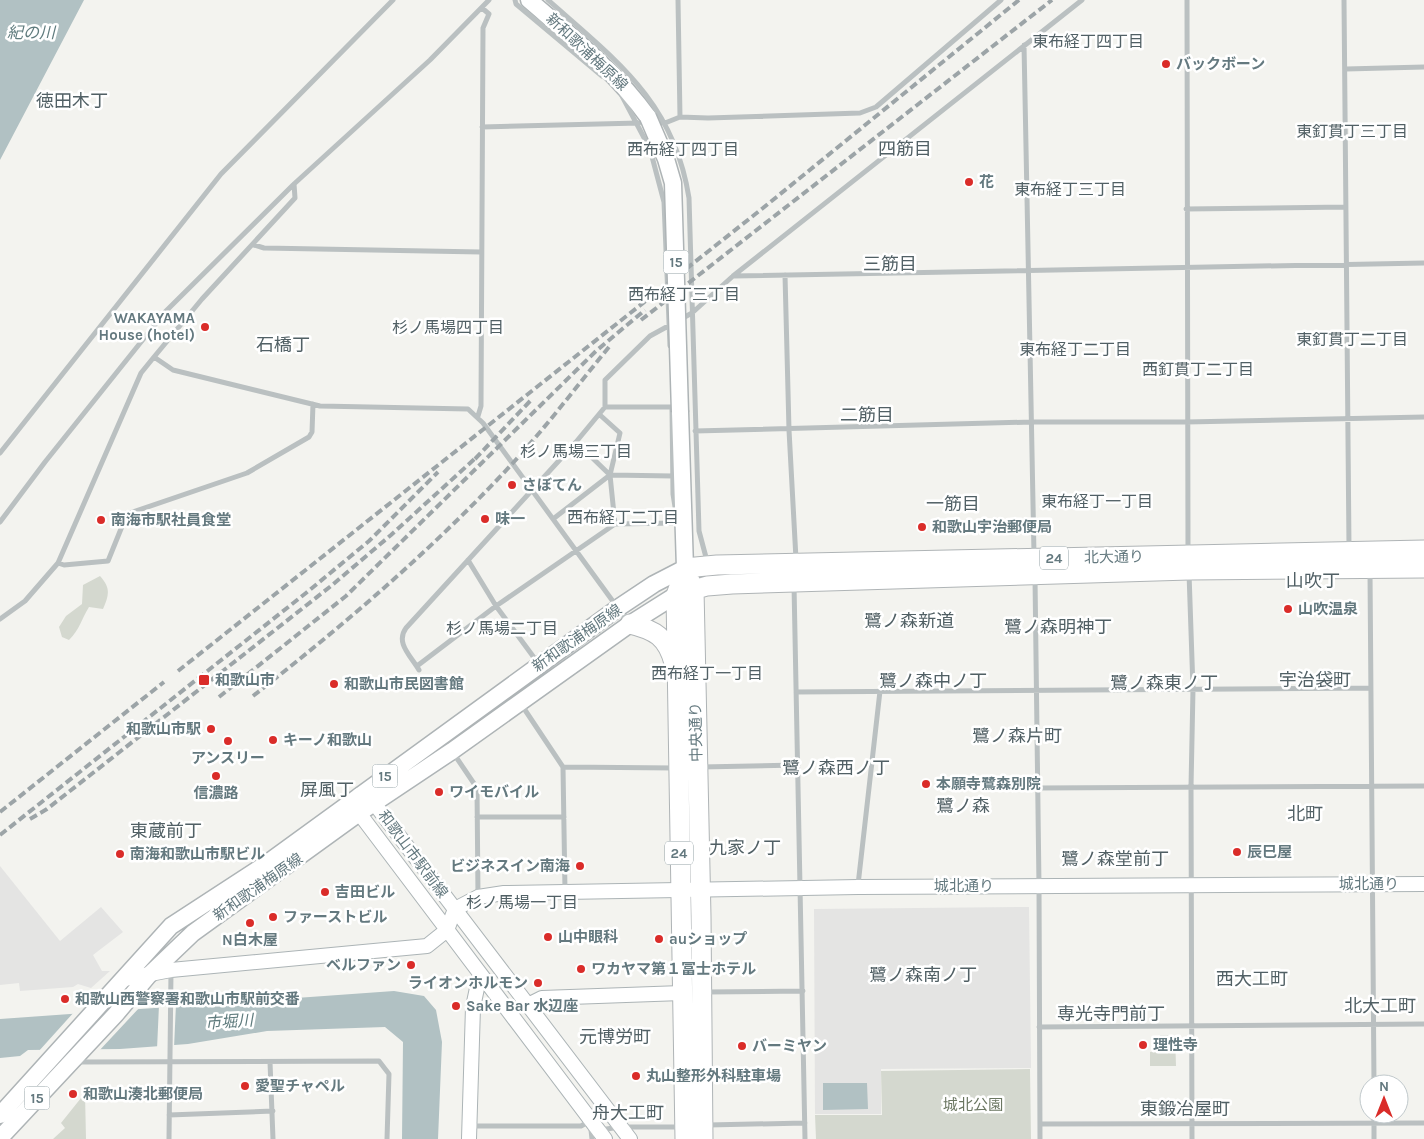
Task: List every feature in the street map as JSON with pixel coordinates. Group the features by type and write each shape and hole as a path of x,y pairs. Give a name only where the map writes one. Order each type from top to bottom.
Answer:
{"highway":[{"name":"北大通り","path":"685,568 708,566 795,573 1188,563 1424,550"},
{"name":"北大通り","path":"1188,563 1370,569 1424,568"},
{"name":"中央通り","path":"685,568 697,767 703,1132"},
{"name":"北大通り","path":"685,592 795,573"},
{"name":"中央通り","path":"684,1133 677,676 685,592"},
{"name":"24","path":"630,624 643,628 666,642 677,676"}],"main road":[{"name":"新和歌浦梅原線","path":"0,1115 53,1059 171,926 266,864 359,794 618,608 654,584 685,568 680,530 680,406 674,198 666,159 643,120 630,92 605,66 529,0"},
{"name":"新和歌浦梅原線","path":"0,1138 148,976 167,966 193,933 359,813 521,703 630,624 685,592"}],"street":[{"path":"0,453 221,174 393,0"},
{"path":"0,522 44,462 165,312 294,184 430,60 489,0"},
{"path":"515,0 607,80"},
{"path":"548,0 614,58 643,88 665,123 684,172 689,198 692,313 673,476 680,530 615,524 496,606 418,668 402,644 401,635 600,415 604,407 605,380 650,336 692,313 733,276 1082,0"},
{"path":"678,0 680,117"},
{"path":"482,128 643,120 665,123 680,117 708,118 860,113 876,107 1001,0"},
{"path":"1187,0 1185,267 1188,563 1193,689 1191,787 1192,1139"},
{"path":"1344,0 1349,553"},
{"path":"478,416 481,406 483,28 488,14 482,8"},
{"path":"1024,45 1037,690 1040,1139"},
{"path":"1346,69 1424,67"},
{"path":"619,93 643,120 664,202 670,352"},
{"path":"0,618 25,601 58,564 141,373 202,299 254,245 295,198 294,184"},
{"path":"1186,210 1346,207"},
{"path":"254,245 264,248 481,252"},
{"path":"733,276 1424,263"},
{"path":"785,274 795,573 805,1139"},
{"path":"154,357 174,370 313,404 468,409 478,416 630,624"},
{"path":"58,564 64,566 108,561 127,514 247,473 308,437 312,432 313,404"},
{"path":"604,407 680,406"},
{"path":"680,406 695,431 699,531 708,566"},
{"path":"600,415 620,432 610,475 615,524"},
{"path":"695,431 789,430 1032,422 1186,422 1424,417"},
{"path":"576,442 610,475"},
{"path":"553,519 610,475 673,476"},
{"path":"468,560 496,606 539,664"},
{"path":"1370,569 1374,1074"},
{"path":"796,692 1370,688"},
{"path":"858,886 880,691"},
{"path":"521,703 563,767 565,891"},
{"path":"452,751 477,788 478,897"},
{"path":"563,767 678,768 798,765"},
{"path":"1038,788 1424,786"},
{"name":"和歌山市駅前線","path":"359,794 374,803 630,1139"},
{"name":"和歌山市駅前線","path":"359,794 359,813 596,1132"},
{"path":"477,817 564,817"},
{"name":"城北通り","path":"455,909 478,897 504,893 565,891 858,886 1424,884"},
{"path":"169,1139 170,997 167,966 427,946 447,930 455,909"},
{"path":"480,974 473,1007 469,1133 581,1126 596,1132 620,1127 684,1133"},
{"path":"124,979 148,976"},
{"path":"701,992 803,991"},
{"path":"528,1005 542,998 682,993"},
{"path":"1039,1027 1424,1024"},
{"path":"73,1060 169,1058 270,1062 379,1060 389,1074 387,1139"},
{"path":"270,1062 273,1139"},
{"path":"169,1115 273,1111"},
{"path":"703,1132 805,1123"},
{"path":"1040,1124 1359,1123"},
{"path":"1409,1123 1424,1123"},
{"path":"1374,1124 1374,1139"}],"shaded area":[{"path":"0,866 60,941 101,907 123,932 93,955 102,971 110,971 91,988 78,984 73,987 20,991 19,983 0,985"},
{"path":"1029,907 1031,1068 881,1069 881,1114 815,1114 814,909"}],"green space":[{"path":"100,576 106,584 108,592 103,609 89,607 73,636 69,640 62,637 59,627 66,616 82,604 83,585"},
{"path":"1160,1035 1175,1035 1176,1066 1150,1066 1150,1052 1156,1051 1156,1041 1160,1041"},
{"name":"城北公園","path":"1030,1069 1031,1139 816,1139 815,1115 882,1115 881,1071"},
{"path":"85,1093 86,1139 53,1139 65,1128 61,1123"}],"water":[{"name":"紀の川","path":"0,0 84,0 0,160"},
{"name":"市堀川","path":"394,991 424,996 436,1010 442,1042 438,1139 402,1139 403,1042 385,1027 267,1031 188,1044 120,1049 28,1050 20,1056 0,1058 0,1019"},
{"path":"823,1083 867,1083 868,1109 823,1110"}],"pier":[{"path":"176,1004 174,1048 157,1049 159,1005"},
{"path":"140,1007 98,1052 38,1052 75,1011"}],"railway":[{"path":"178,671 763,208 1019,0"},
{"path":"641,320 1052,0"},
{"path":"219,697 346,596 596,351 645,310"},
{"path":"253,696 354,614 451,526 525,450 609,347"},
{"path":"475,459 532,399"},
{"path":"30,819 47,809 331,586 391,535 480,454"},
{"path":"0,835 369,541 438,472"},
{"path":"0,812 164,682"}],"place":[{"name":"バックボーン","path":"1166,64"},
{"name":"花","path":"969,182"},
{"name":"WAKAYAMA House (hotel)","path":"205,327"},
{"name":"さぼてん","path":"512,485"},
{"name":"味一","path":"485,519"},
{"name":"南海市駅社員食堂","path":"101,520"},
{"name":"和歌山宇治郵便局","path":"922,527"},
{"name":"山吹温泉","path":"1288,609"},
{"name":"和歌山市","path":"204,680"},
{"name":"和歌山市民図書館","path":"334,684"},
{"name":"和歌山市駅","path":"211,729"},
{"name":"キーノ和歌山","path":"273,740"},
{"name":"アンスリー","path":"228,741"},
{"name":"信濃路","path":"216,776"},
{"name":"本願寺鷺森別院","path":"926,784"},
{"name":"ワイモバイル","path":"439,792"},
{"name":"辰巳屋","path":"1237,852"},
{"name":"南海和歌山市駅ビル","path":"120,854"},
{"name":"ビジネスイン南海","path":"580,866"},
{"name":"吉田ビル","path":"325,892"},
{"name":"ファーストビル","path":"273,917"},
{"name":"N白木屋","path":"250,923"},
{"name":"山中眼科","path":"548,937"},
{"name":"auショップ","path":"659,939"},
{"name":"ベルファン","path":"411,965"},
{"name":"ワカヤマ第１冨士ホテル","path":"581,969"},
{"name":"ライオンホルモン","path":"538,983"},
{"name":"和歌山西警察署和歌山市駅前交番","path":"65,999"},
{"name":"Sake Bar 水辺座","path":"456,1006"},
{"name":"理性寺","path":"1143,1045"},
{"name":"バーミヤン","path":"742,1046"},
{"name":"丸山整形外科駐車場","path":"636,1076"},
{"name":"愛聖チャペル","path":"245,1086"},
{"name":"和歌山湊北郵便局","path":"73,1094"}],"district":[{"name":"東布経丁四丁目","path":"1088,41"},
{"name":"徳田木丁","path":"72,101"},
{"name":"東釘貫丁三丁目","path":"1352,131"},
{"name":"西布経丁四丁目","path":"683,149"},
{"name":"四筋目","path":"905,149"},
{"name":"東布経丁三丁目","path":"1070,189"},
{"name":"三筋目","path":"890,264"},
{"name":"西布経丁三丁目","path":"684,294"},
{"name":"杉ノ馬場四丁目","path":"448,327"},
{"name":"東釘貫丁二丁目","path":"1352,339"},
{"name":"石橋丁","path":"283,345"},
{"name":"東布経丁二丁目","path":"1075,349"},
{"name":"西釘貫丁二丁目","path":"1198,369"},
{"name":"二筋目","path":"867,415"},
{"name":"杉ノ馬場三丁目","path":"576,451"},
{"name":"東布経丁一丁目","path":"1097,501"},
{"name":"一筋目","path":"953,504"},
{"name":"西布経丁二丁目","path":"623,517"},
{"name":"山吹丁","path":"1313,581"},
{"name":"鷺ノ森新道","path":"909,621"},
{"name":"鷺ノ森明神丁","path":"1058,627"},
{"name":"杉ノ馬場二丁目","path":"502,628"},
{"name":"西布経丁一丁目","path":"707,673"},
{"name":"宇治袋町","path":"1315,680"},
{"name":"鷺ノ森中ノ丁","path":"933,681"},
{"name":"鷺ノ森東ノ丁","path":"1164,683"},
{"name":"鷺ノ森片町","path":"1017,736"},
{"name":"鷺ノ森西ノ丁","path":"836,768"},
{"name":"屏風丁","path":"327,790"},
{"name":"鷺ノ森","path":"963,806"},
{"name":"北町","path":"1305,814"},
{"name":"東蔵前丁","path":"166,831"},
{"name":"九家ノ丁","path":"745,848"},
{"name":"鷺ノ森堂前丁","path":"1115,859"},
{"name":"杉ノ馬場一丁目","path":"522,902"},
{"name":"鷺ノ森南ノ丁","path":"923,975"},
{"name":"西大工町","path":"1252,979"},
{"name":"北大工町","path":"1380,1006"},
{"name":"専光寺門前丁","path":"1111,1014"},
{"name":"元博労町","path":"615,1037"},
{"name":"東鍛冶屋町","path":"1185,1109"},
{"name":"舟大工町","path":"628,1113"}]}
